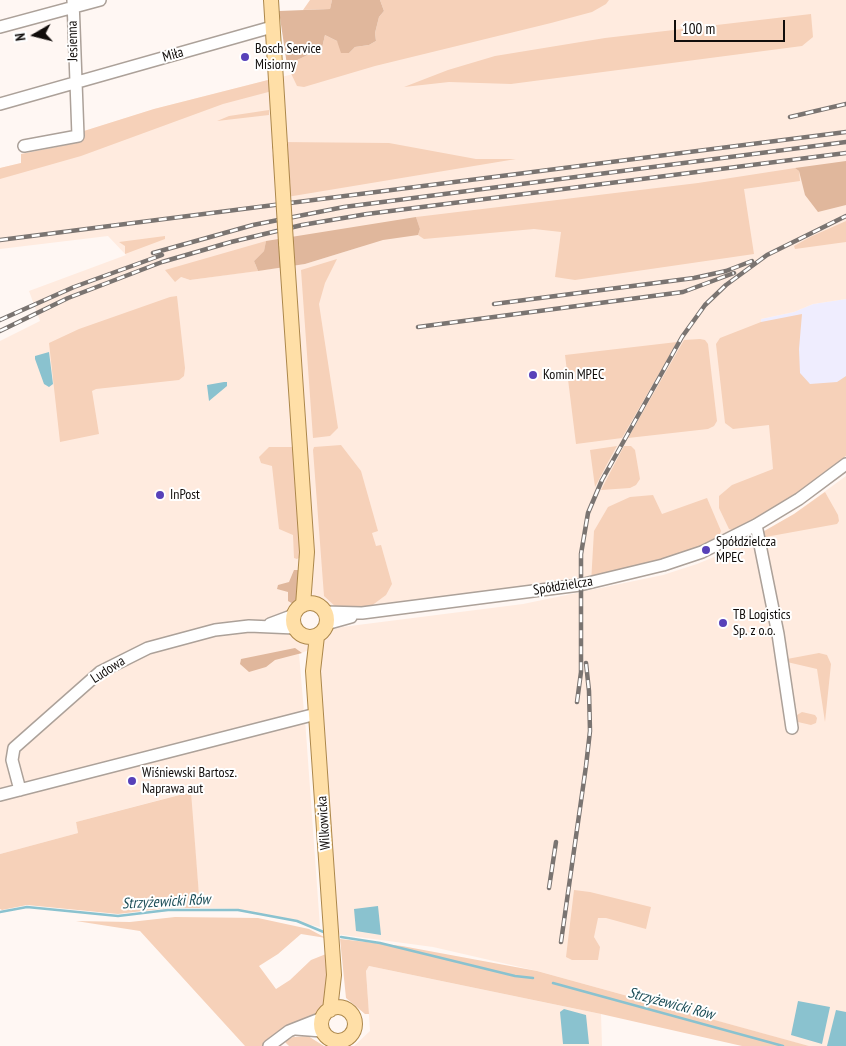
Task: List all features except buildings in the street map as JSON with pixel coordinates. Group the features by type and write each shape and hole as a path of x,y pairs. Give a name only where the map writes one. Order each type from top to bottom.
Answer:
{"main road":[{"path":"271,0 272,27"},
{"name":"Wilkowicka","path":"272,27 334,975 334,1030"}],"street":[{"path":"0,27 73,4 100,0"},
{"name":"Jesienna","path":"73,4 74,83"},
{"name":"Miła","path":"0,104 272,27"},
{"path":"24,146 78,136 74,83"},
{"name":"Spółdzielcza","path":"310,620 580,585 623,576 702,552 756,526 799,500 846,464"},
{"path":"756,526 762,546 792,728"},
{"name":"Ludowa","path":"20,790 12,760 14,748 100,672 148,648 172,641 231,628 310,620"},
{"path":"0,795 316,714"},
{"name":"Wilkowicka","path":"269,1046 282,1034 294,1029 334,1030"}],"shaded area":[{"path":"310,0 332,0 330,9 303,10"},
{"path":"332,0 380,0 384,11 379,17 375,33 376,41 369,45 355,47 349,53 341,53 337,41 325,35 322,48 287,65 279,11 330,9"},
{"path":"380,0 609,0 606,4 592,12 375,66 304,87 297,86 287,65 322,48 325,35 337,41 349,53 355,47 369,45 376,41 375,33 379,17 384,11"},
{"path":"539,0 846,0 846,299 813,304 794,312 761,319 774,478 756,525 623,576 400,609 321,608 315,604 307,574 293,622 295,628 303,635 311,649 299,654 304,712 0,792 0,341 40,321 29,291 126,255 108,236 0,249 0,168 21,163 21,154 82,142 84,131 154,109 268,80 542,16","holes":["363,246 305,264 190,280 181,277"]},
{"path":"811,14 813,37 802,46 511,84 449,82 404,87 448,70 495,56 605,38"},
{"path":"269,68 276,90 223,104 81,156 0,179 0,168 21,163 21,154 82,142 84,131 154,109 268,80"},
{"path":"269,110 269,115 217,121 229,116"},
{"path":"280,142 389,143 476,159 516,159 281,198"},
{"path":"846,161 846,205 818,212 805,195 799,171 795,168"},
{"path":"795,168 799,171 800,181 744,189 754,254 575,280 555,277 561,232 534,229 424,239 418,235 420,229 416,217 698,183"},
{"path":"416,217 420,229 418,235 383,240 305,264 258,271 254,261 264,251 266,241"},
{"path":"846,221 846,242 795,249 794,246 810,237"},
{"path":"165,236 165,239 125,254 125,246 119,242"},
{"path":"266,241 264,251 254,261 258,271 190,280 181,277 175,282 165,270"},
{"path":"337,259 325,283 319,304 338,428 330,436 313,438 301,270"},
{"path":"177,296 185,368 184,376 179,380 92,391 99,434 60,442 49,343 79,329"},
{"path":"846,299 846,445 774,478 761,319 794,312 813,304"},
{"path":"802,314 799,349 800,373 810,384 837,382 846,376 846,456 778,508 735,531 729,529 719,508 719,496 732,485 773,469 769,425 733,429 725,423 716,344 720,338 761,322"},
{"path":"684,340 705,340 708,344 717,421 714,426 708,429 628,438"},
{"path":"677,342 622,438 576,444 565,355"},
{"path":"341,445 361,471 378,531 372,533 376,546 381,545 392,584 386,595 367,609 336,607 324,596 313,450 314,447"},
{"path":"617,446 606,466 595,487 590,450"},
{"path":"624,446 631,446 635,450 640,479 636,485 630,488 601,490"},
{"path":"269,447 294,447 300,557 297,559 294,558 293,535 279,529 272,466 261,463 259,457"},
{"path":"846,476 846,1046 808,1046 537,971 433,947 336,934 316,642 324,632 342,627 523,604 663,575 736,548 794,514"},
{"path":"825,492 838,515 839,521 837,524 760,538 759,534 794,514"},
{"path":"653,495 662,514 707,498 721,531 718,539 699,549 591,583 594,531 608,507 630,497"},
{"path":"294,570 301,570 299,607 288,601 288,592 277,589 278,585 289,582"},
{"path":"295,648 302,653 275,660 266,667 249,672 240,664 241,659"},
{"path":"819,653 827,655 831,664 825,722 817,669 787,662 787,659"},
{"path":"802,712 815,715 817,718 816,723 811,725 798,722 797,715"},
{"path":"305,719 320,927 237,909 200,908 190,792 76,822 78,833 0,854 0,798"},
{"path":"191,792 200,908 168,908 118,914 27,905 0,909 0,854 78,833 76,822"},
{"path":"574,890 651,907 646,929 606,918 598,918 594,937 600,947 598,960 572,960 566,957"},
{"path":"175,917 258,918 309,929 326,938 301,934 278,954 259,966 276,989 290,980 311,960 326,954 329,983 327,999 315,1021 269,1046 245,1046 140,931 76,921 130,922"},
{"path":"340,939 402,946 537,971 809,1046 742,1046 601,1014 369,966 366,971 369,1014 365,1014 346,998"},
{"path":"369,966 601,1014 602,1046 354,1046 370,1031 366,971"},
{"path":"308,1036 324,1046 289,1046 284,1041 293,1037"}],"water":[{"path":"49,352 53,384 49,387 44,384 35,356"},
{"path":"227,382 227,386 209,401 207,385"},
{"path":"378,906 381,935 356,931 354,909"},
{"path":"798,1001 830,1007 822,1044 791,1035"},
{"path":"564,1009 586,1015 589,1044 563,1044 560,1012"},
{"path":"836,1010 846,1012 846,1046 827,1046"}],"waterway":[{"name":"Strzyżewicki Rów","path":"0,912 27,907 118,916 168,910 238,910 297,921 326,933"},
{"name":"Strzyżewicki Rów","path":"341,937 380,943 515,976 533,978"},
{"name":"Strzyżewicki Rów","path":"553,983 783,1046"}],"railway":[{"path":"790,117 846,104"},
{"path":"0,240 846,132"},
{"path":"153,253 253,225 344,207 846,142"},
{"path":"0,331 68,298 162,262 231,242 302,225 367,214 846,153"},
{"path":"577,702 581,672 581,554 588,513 602,480 682,337 705,305 726,285 767,255 846,216"},
{"path":"0,320 74,287 162,255"},
{"path":"494,304 694,278 726,271 752,261"},
{"path":"418,327 683,292 734,273"},
{"path":"561,942 590,731 586,663"},
{"path":"549,888 556,842"}],"place":[{"name":"Bosch Service Misiorny","path":"245,57"},
{"name":"Komin MPEC","path":"533,375"},
{"name":"InPost","path":"160,495"},
{"name":"Spółdzielcza MPEC","path":"706,550"},
{"name":"TB Logistics Sp. z o.o.","path":"723,623"},
{"name":"Wiśniewski Bartosz. Naprawa aut","path":"132,781"}]}
